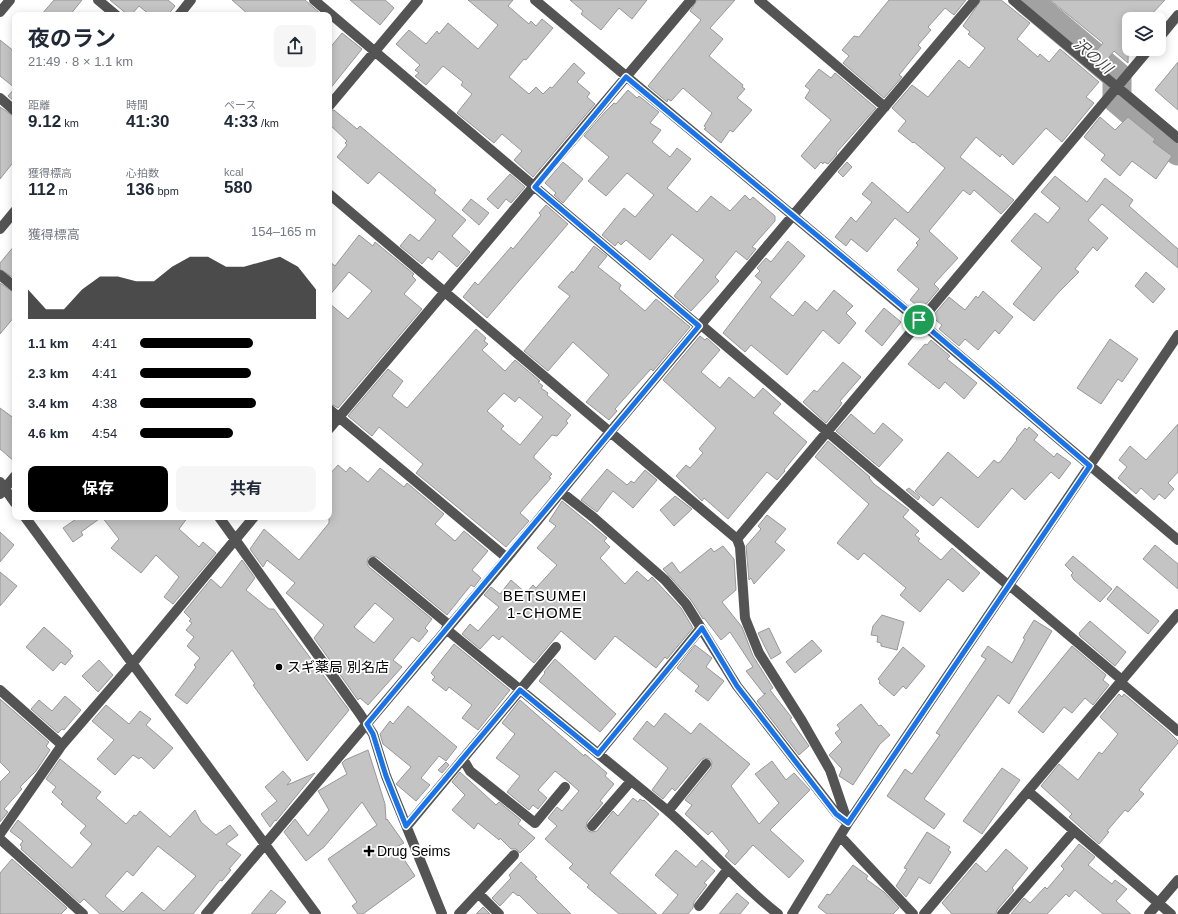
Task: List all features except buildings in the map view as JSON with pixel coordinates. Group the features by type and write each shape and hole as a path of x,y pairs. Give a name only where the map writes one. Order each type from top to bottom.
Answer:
{"street":[{"path":"0,12 10,0"},
{"path":"98,0 112,12"},
{"path":"181,12 191,0"},
{"path":"314,0 328,12"},
{"path":"332,102 418,0"},
{"path":"535,0 919,320 1178,540"},
{"path":"332,425 535,187 691,0"},
{"path":"759,0 885,107"},
{"path":"206,914 975,0"},
{"path":"1013,0 1178,138"},
{"path":"332,15 1178,729"},
{"path":"1166,30 1178,15"},
{"path":"737,539 919,320 1143,56"},
{"path":"0,98 12,108"},
{"path":"332,197 737,539 740,547 745,618 759,652 830,770 848,823"},
{"path":"0,229 12,215"},
{"path":"0,274 12,284"},
{"path":"792,914 848,823 1178,335"},
{"path":"332,412 507,558"},
{"path":"12,479 2,488 12,499"},
{"path":"561,492 593,517 665,580 686,604 747,700 836,814 848,823"},
{"path":"27,520 264,846 316,914"},
{"path":"221,520 373,734 386,776 442,914"},
{"path":"0,834 62,746 252,520"},
{"path":"373,562 520,690 668,811 754,896 778,914"},
{"path":"924,914 1029,792 1178,614"},
{"path":"598,754 702,628"},
{"path":"406,826 556,647"},
{"path":"0,690 62,746"},
{"path":"463,759 470,771 535,823 565,787"},
{"path":"668,811 706,764"},
{"path":"592,826 631,780"},
{"path":"1029,792 1158,904 1165,907 1171,914"},
{"path":"1002,914 1074,831"},
{"path":"840,836 913,914"},
{"path":"0,839 83,914"},
{"path":"459,914 514,855"},
{"path":"698,906 728,869"},
{"path":"1149,914 1178,880"},
{"path":"479,894 499,914"}],"waterway":[{"name":"沢の川","path":"1027,0 1117,76 1117,99 1178,151"}],"place":[{"name":"スギ薬局 別名店","path":"279,667"},
{"name":"Drug Seims","path":"369,851"}],"district":[{"name":"BETSUMEI 1-CHOME","path":"545,604"}],"route":[{"path":"626,77 919,320 1090,466 848,823 836,814 747,700 702,628 598,754 520,690 406,826 386,776 373,734 367,724 699,326 535,187 626,77"}]}
